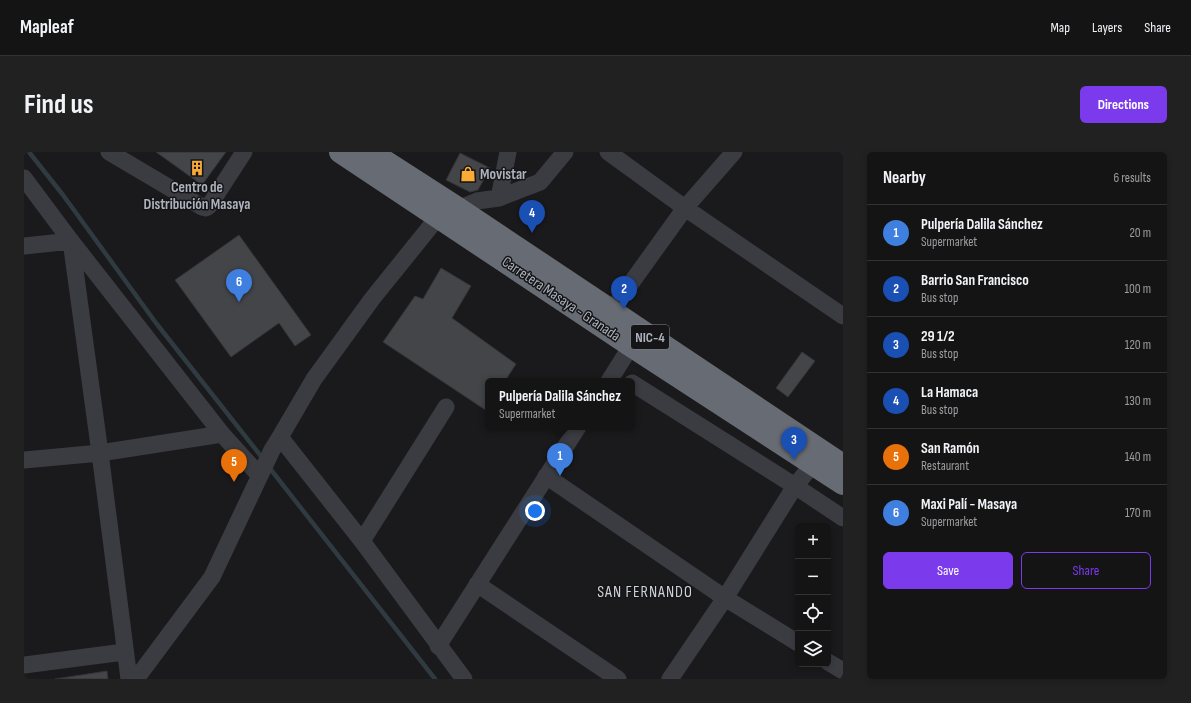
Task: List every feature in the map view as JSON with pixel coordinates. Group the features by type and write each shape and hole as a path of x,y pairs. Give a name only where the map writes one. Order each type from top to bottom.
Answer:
{"highway":[{"name":"Carretera Masaya - Granada","path":"340,152 631,346 843,484"},
{"name":"Carretera Masaya - Granada","path":"371,152 458,208 843,465"}],"street":[{"path":"109,152 206,208 209,206 244,152"},
{"path":"499,198 508,152"},
{"path":"136,679 212,576 260,472 314,379 372,299 438,217 477,201 499,198 540,182 565,152"},
{"path":"608,152 685,208 843,316"},
{"path":"611,311 685,208 734,152"},
{"path":"24,178 71,241 222,434 260,472"},
{"path":"24,246 71,241"},
{"path":"71,241 100,453 124,652 129,679"},
{"path":"612,376 631,346"},
{"path":"635,385 843,518"},
{"path":"362,541 446,407"},
{"path":"438,646 576,430"},
{"path":"24,460 100,453 222,434"},
{"path":"276,444 362,541 438,646 464,679"},
{"path":"670,679 725,598 795,486 813,464"},
{"path":"546,476 725,598 795,641"},
{"path":"477,584 618,679"},
{"path":"24,665 124,652"},
{"path":"831,664 843,671"}],"building":[{"name":"Centro de Distribución Masaya","path":"156,152 226,152 202,185"},
{"name":"Movistar","path":"460,153 490,168 478,190 470,192 446,180"},
{"path":"239,235 311,335 295,346 279,323 231,357 175,280"},
{"path":"441,268 471,286 452,318 516,364 507,378 485,378 485,410 383,342 415,296 423,299"},
{"path":"802,352 815,361 788,397 776,388"},
{"path":"107,671 108,679 55,679"}],"waterway":[{"path":"29,152 63,195 156,323 264,460"},
{"path":"268,466 435,679"}],"place":[{"name":"Centro de Distribución Masaya","path":"197,168"},
{"name":"Movistar","path":"468,174"},
{"name":"La Hamaca","path":"532,233"},
{"name":"Maxi Palí - Masaya","path":"239,302"},
{"name":"Barrio San Francisco","path":"624,309"},
{"name":"29 1/2","path":"794,460"},
{"name":"Pulpería Dalila Sánchez","path":"560,476"},
{"name":"San Ramón","path":"234,482"}],"district":[{"name":"SAN FERNANDO","path":"645,592"}]}
